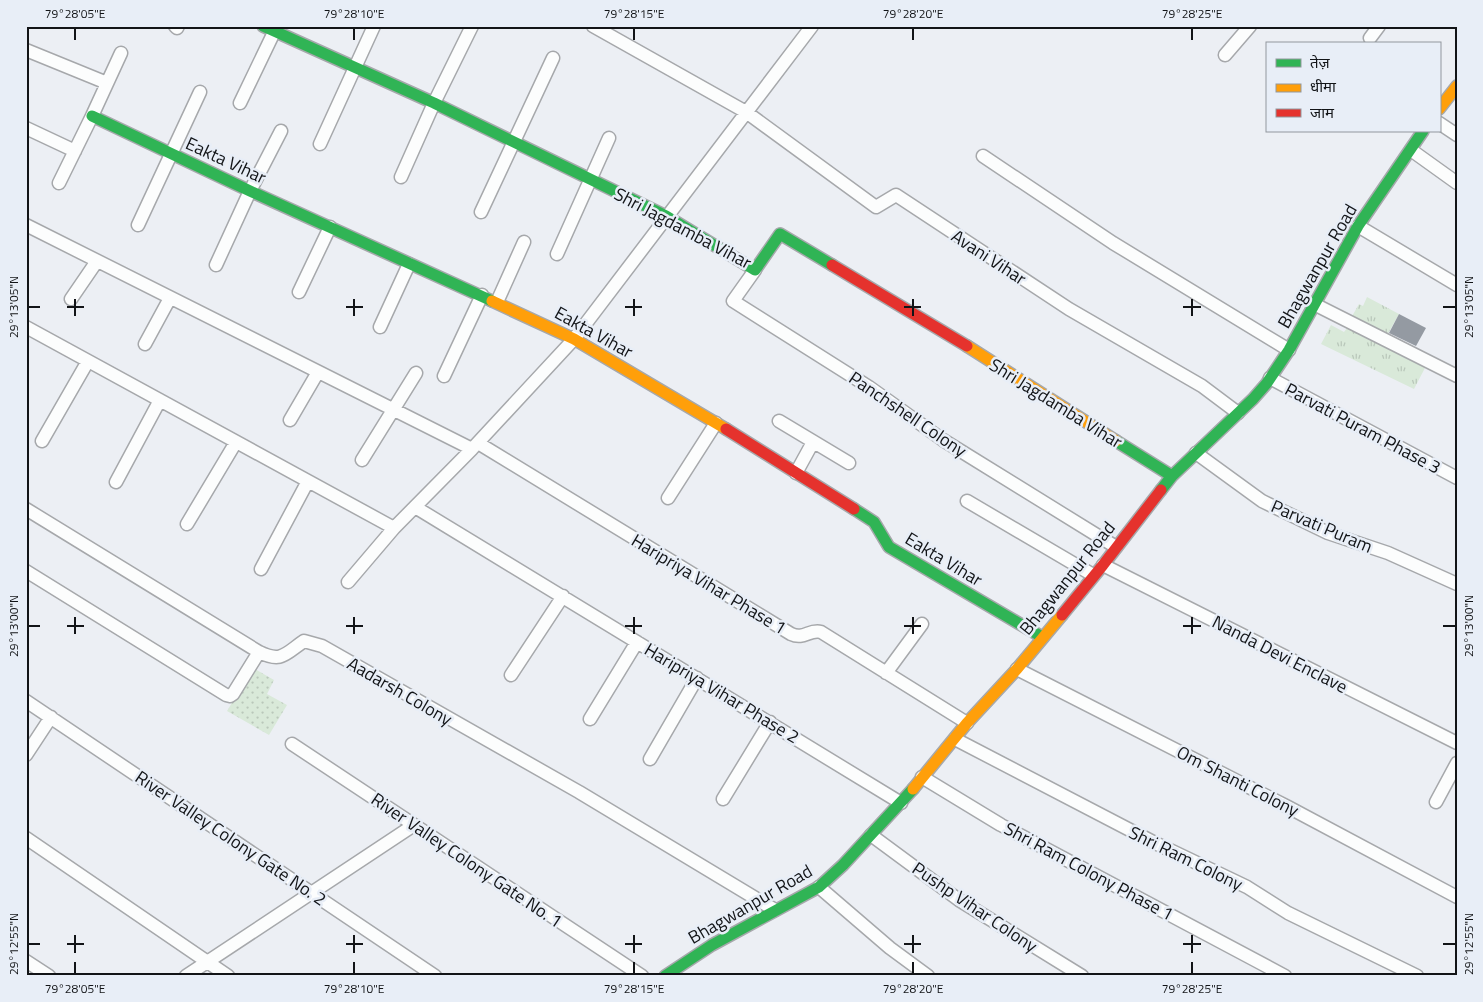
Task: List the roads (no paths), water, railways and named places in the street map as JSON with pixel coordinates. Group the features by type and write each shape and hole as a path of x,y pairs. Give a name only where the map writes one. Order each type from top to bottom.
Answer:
{"street":[{"path":"320,144 374,26"},
{"path":"401,177 434,103 472,26"},
{"path":"593,26 746,112"},
{"path":"348,582 394,528 475,446 574,338 812,26"},
{"path":"1225,55 1250,26"},
{"path":"1370,38 1379,26"},
{"path":"240,103 272,28"},
{"name":"Shri Jagdamba Vihar","path":"272,28 434,103 666,216 755,270 780,234 940,330 1172,476"},
{"path":"26,50 106,83"},
{"path":"59,183 121,53"},
{"path":"481,212 553,58"},
{"path":"1440,108 1457,86"},
{"path":"138,225 200,92"},
{"name":"Avani Vihar","path":"746,112 876,207 896,195 1069,310 1202,386 1238,413"},
{"name":"Eakta Vihar","path":"92,116 250,191 574,338 796,472 874,522 889,547 1042,638"},
{"path":"1440,124 1457,135"},
{"path":"26,128 75,151"},
{"path":"216,266 250,191 281,130"},
{"name":"Bhagwanpur Road","path":"665,976 712,945 819,887 900,803 967,723 1017,669 1103,565 1172,476 1253,399 1270,378 1289,350 1358,226 1422,132"},
{"path":"557,254 609,138"},
{"path":"1411,150 1457,183"},
{"path":"983,156 1113,243 1289,350"},
{"name":"Haripriya Vihar Phase 1","path":"26,225 393,410 475,446 791,634 801,637 816,631 821,632 967,723"},
{"path":"1358,226 1457,286"},
{"path":"300,292 330,227"},
{"path":"497,302 524,242"},
{"path":"71,299 97,261"},
{"path":"380,327 409,264"},
{"name":"Panchshell Colony","path":"755,270 733,301 869,387 943,440 1116,546"},
{"path":"444,376 482,296"},
{"path":"145,344 170,298"},
{"path":"1314,304 1457,376"},
{"path":"26,326 394,528"},
{"path":"42,441 88,360"},
{"path":"290,420 318,372"},
{"path":"362,460 416,373"},
{"name":"Parvati Puram Phase 3","path":"1270,378 1457,478"},
{"path":"116,482 160,400"},
{"path":"779,421 849,463"},
{"path":"668,498 716,423"},
{"path":"187,524 236,442"},
{"path":"796,472 813,442"},
{"name":"Parvati Puram","path":"1196,453 1269,504 1328,533 1388,553 1457,584"},
{"path":"261,570 308,482"},
{"path":"967,501 1093,575"},
{"name":"Haripriya Vihar Phase 2","path":"415,507 900,803"},
{"name":"Aadarsh Colony","path":"26,509 270,658 278,658 304,641 322,646 579,792 775,910"},
{"name":"Nanda Devi Enclave","path":"1103,565 1457,743"},
{"path":"26,571 226,695 230,696 233,694 259,652"},
{"path":"512,675 563,596"},
{"path":"886,673 922,624"},
{"path":"590,719 637,642"},
{"name":"Om Shanti Colony","path":"1017,669 1288,807 1457,898"},
{"path":"650,759 697,678"},
{"name":"River Valley Colony Gate No. 2","path":"26,701 435,976"},
{"path":"26,755 52,718"},
{"path":"723,799 770,722"},
{"name":"Shri Ram Colony","path":"955,738 1153,842 1247,887 1288,913 1418,976"},
{"name":"River Valley Colony Gate No. 1","path":"292,744 642,976"},
{"path":"1436,802 1457,764"},
{"name":"Shri Ram Colony Phase 1","path":"922,777 1001,825 1285,976"},
{"path":"186,976 414,825"},
{"name":"Pushp Vihar Colony","path":"871,835 959,900 1082,976"},
{"path":"26,838 228,976"},
{"path":"819,887 890,948 928,976"},
{"path":"26,961 49,976"}]}
